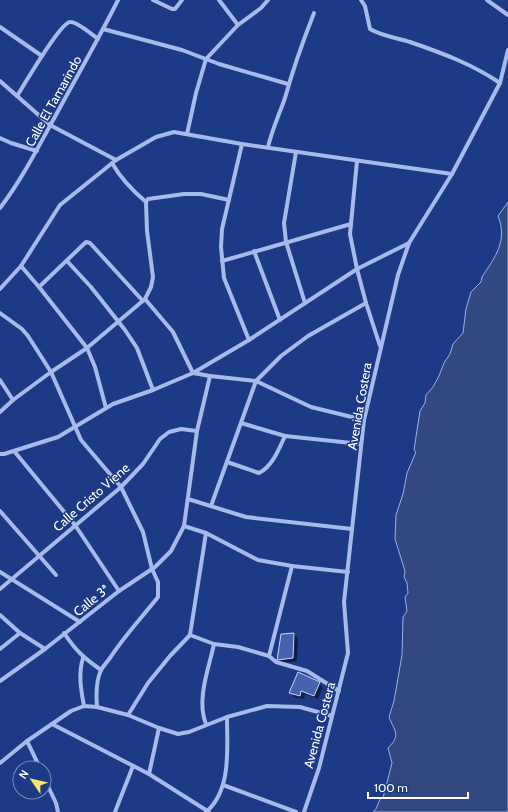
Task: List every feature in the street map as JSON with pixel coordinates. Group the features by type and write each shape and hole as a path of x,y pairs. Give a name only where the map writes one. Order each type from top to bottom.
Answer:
{"street":[{"name":"Calle El Tamarindo","path":"0,208 37,151 50,124 104,29 118,0"},
{"path":"153,0 174,9 182,0"},
{"path":"219,0 238,25"},
{"path":"187,134 196,93 206,60 238,25 261,8 268,0"},
{"path":"361,0 365,6 370,29 378,34 409,42 444,54 482,71 500,83"},
{"path":"487,0 508,15"},
{"path":"268,148 272,130 314,13"},
{"path":"17,96 64,24 74,22 98,39"},
{"path":"0,27 42,56"},
{"path":"104,29 193,54 206,60 288,84"},
{"name":"Avenida Costera","path":"304,812 319,768 348,653 344,602 364,420 380,346 398,275 409,243 452,174 500,83 508,50"},
{"path":"0,81 50,124 116,160"},
{"path":"0,289 21,266 60,205 116,160 156,137 174,132 268,148 452,174"},
{"path":"0,138 37,151"},
{"path":"242,144 222,229 221,247 224,278 249,340"},
{"path":"296,152 284,223 286,242 305,303"},
{"path":"357,161 350,234 366,303 380,346"},
{"path":"112,164 129,188 146,202"},
{"path":"0,412 13,400 51,372 87,348 144,300 151,287 153,276 147,232 146,202 148,199 151,197 201,194 229,200"},
{"path":"222,261 351,224"},
{"path":"40,287 84,243 90,243 173,332 193,373"},
{"path":"0,454 58,437 106,408 193,373 249,340 357,268 409,243"},
{"path":"254,251 280,320"},
{"path":"67,261 118,321 137,348 153,390"},
{"path":"21,266 40,287 87,348 95,367 106,408"},
{"path":"211,506 256,381 281,356 308,336 366,303"},
{"path":"0,313 22,329 28,336 51,372 81,440 121,487 143,532 152,569 158,582 158,597 141,620 123,639 102,670 98,681 96,697 97,707"},
{"path":"193,373 256,381 311,407 364,420"},
{"name":"Calle 3ª","path":"0,681 45,649 119,591 152,569 171,551 184,526 197,431 210,376"},
{"path":"0,380 13,400"},
{"path":"241,422 285,436 361,444"},
{"name":"Calle Cristo Viene","path":"0,589 121,487 143,464 160,439 169,432 181,429 197,431"},
{"path":"227,462 252,472 259,473 267,468 280,448 285,436"},
{"path":"14,451 75,525 119,591"},
{"path":"188,499 246,517 352,529"},
{"path":"0,511 56,576"},
{"path":"184,526 206,533 258,560 292,566 348,572"},
{"path":"128,715 148,683 170,656 190,635 206,533"},
{"path":"269,656 292,566"},
{"path":"0,572 80,622"},
{"path":"0,615 20,633 45,649"},
{"path":"0,649 20,633"},
{"path":"64,633 75,649 84,658 102,670"},
{"path":"190,635 214,644 238,647 269,656 276,662 307,671 339,691"},
{"path":"206,724 203,717 202,702 214,644"},
{"path":"84,658 80,667 84,706"},
{"path":"0,763 27,741 71,711 84,706 97,707 128,715 178,734 189,732 227,717 267,706 300,707 332,716"},
{"path":"52,724 149,774 207,812 223,785 226,767 227,717"},
{"path":"149,774 159,728"},
{"path":"27,741 36,760"},
{"path":"122,812 116,811 133,766"},
{"path":"223,785 296,812"},
{"path":"52,795 58,812"}],"water":[{"path":"508,202 508,812 373,812 376,809 380,799 383,798 392,763 388,748 392,744 396,733 389,717 394,701 402,655 403,617 407,611 405,597 408,593 407,583 404,577 405,571 395,539 396,515 403,494 407,473 416,452 414,450 420,411 425,403 426,395 433,387 444,363 450,354 453,344 463,333 466,309 471,292 481,282 482,277 499,248 502,233 498,216"}],"building":[{"path":"294,633 293,658 277,660 281,634"},
{"path":"298,672 320,682 314,696 301,691 300,696 289,693"}]}
